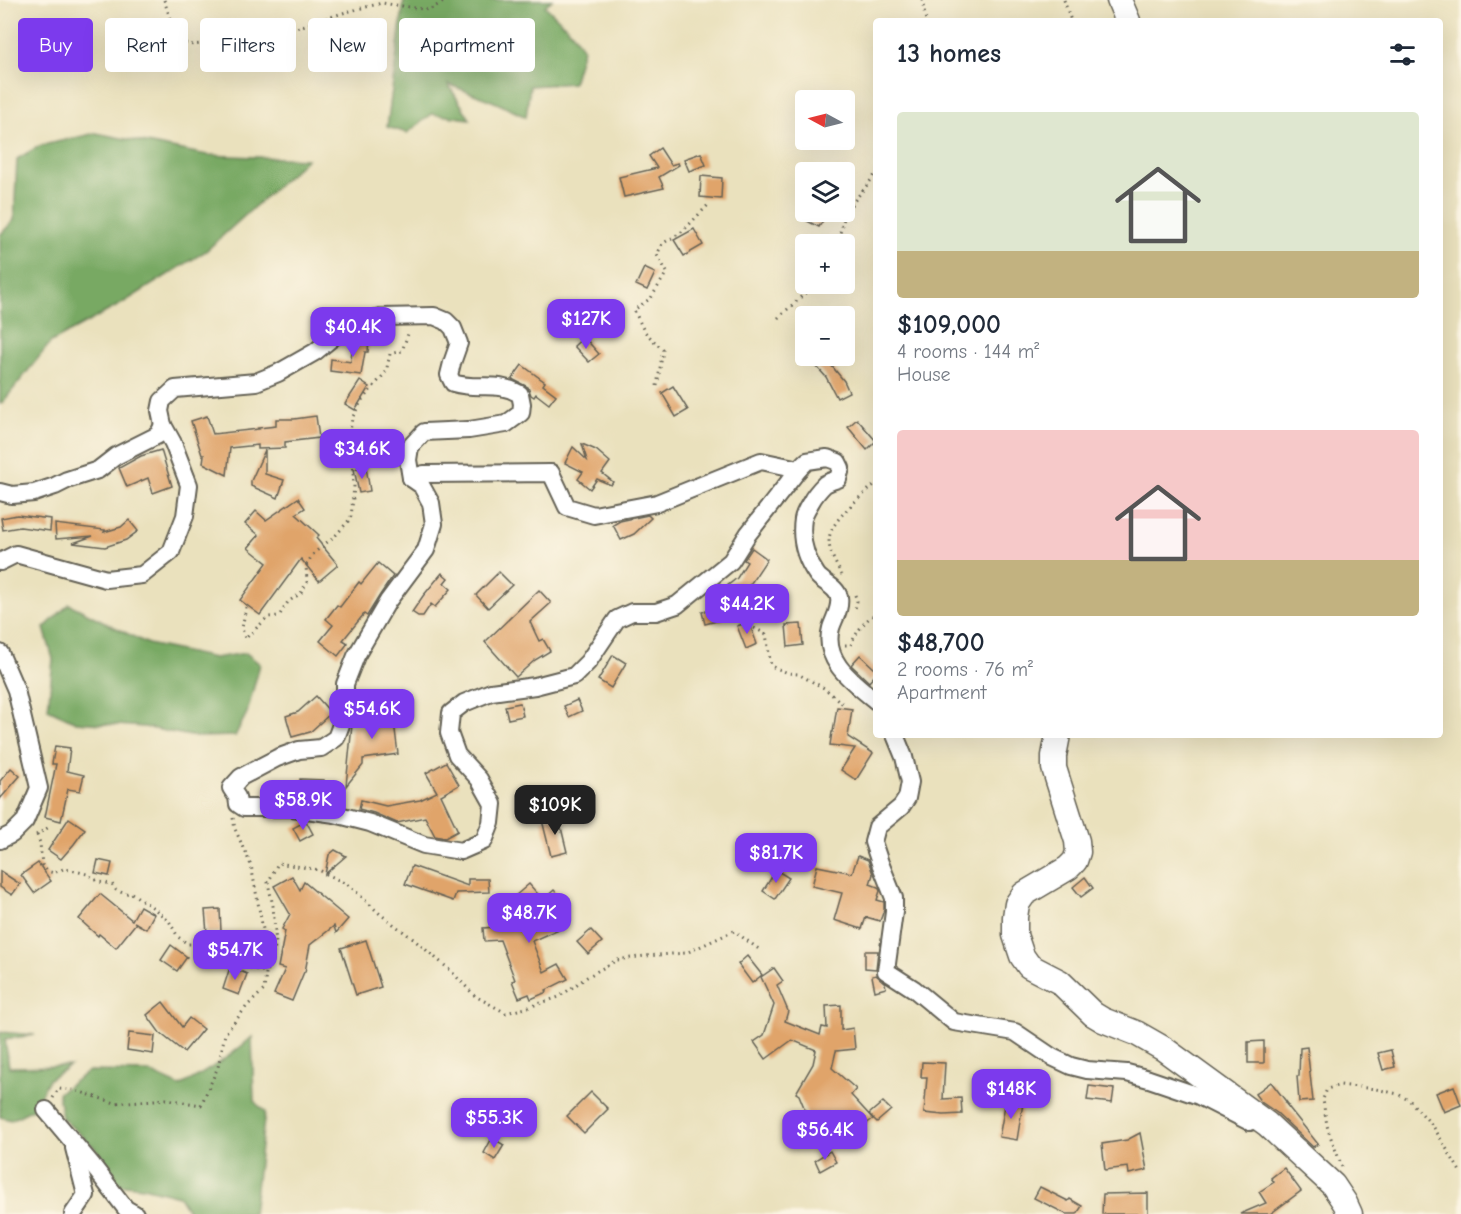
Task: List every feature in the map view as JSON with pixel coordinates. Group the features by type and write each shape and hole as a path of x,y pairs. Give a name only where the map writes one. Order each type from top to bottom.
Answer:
{"main road":[{"path":"1119,0 1127,18"},
{"path":"1057,738 1054,768 1077,841 1078,852 1075,861 1068,868 1024,894 1017,904 1015,935 1022,956 1029,966 1060,982 1093,1014 1136,1033 1164,1049 1267,1124 1333,1185 1350,1214"}],"street":[{"path":"0,562 16,554 106,579 142,575 171,552 185,516 189,485 173,443 163,425 160,411 162,401 175,389 256,382 278,373 315,352 354,324 381,317 434,316 446,321 453,328 459,343 449,375 453,383 473,387 490,385 509,388 520,394 521,412 506,424 470,430 423,432 410,447 408,460 411,477 421,485 431,503 434,524 426,550 388,601 356,656 345,684 345,714 336,738 321,748 299,750 277,758 241,777 231,788 237,797 238,804 244,808 292,808 335,814 370,823 424,845 461,851 484,841 491,823 493,804 479,779 457,755 449,733 451,713 464,703 491,692 535,686 574,676 588,662 617,620 632,612 656,612 677,604 731,561 748,534 807,461 827,458 838,462 841,468 838,479 825,484 814,497 803,517 802,541 808,561 819,578 833,588 839,596 839,609 828,639 834,659 850,680 873,698"},
{"path":"0,492 12,495 34,493 98,470 116,456 158,435 163,425"},
{"path":"411,477 424,474 551,473 567,507 594,515 657,503 761,461 799,469"},
{"path":"0,653 16,690 39,788 25,821 12,834 0,840"},
{"path":"896,738 910,782 907,798 901,807 877,826 873,842 894,898 886,971 914,989 954,1022 1015,1032 1052,1057 1071,1066 1087,1070 1127,1072 1198,1096 1249,1122 1267,1124"},
{"path":"46,1110 126,1209 135,1214"},
{"path":"73,1214 86,1195 74,1144"}],"path":[{"path":"164,0 171,21 173,40 193,45 271,36 382,3 429,10 447,0"},
{"path":"922,0 925,18"},
{"path":"1064,0 1070,18"},
{"path":"840,234 846,211 873,178"},
{"path":"657,386 663,350 644,331 634,310 651,298 667,272 657,255 662,244 683,231 709,204"},
{"path":"778,318 804,294"},
{"path":"246,607 242,628 245,639 268,617 279,616 288,602 301,593 307,582 306,565 351,518 354,486 350,432 352,418 363,400 386,372 390,354 402,351 409,332 409,317"},
{"path":"847,580 832,555 829,539 834,525 873,486"},
{"path":"854,593 857,601 854,616"},
{"path":"830,649 836,645 851,645 864,623 873,615"},
{"path":"754,628 766,634 771,666 798,674 824,688 843,704"},
{"path":"237,797 229,802 236,829 251,865 267,951 267,972"},
{"path":"38,835 42,865 47,871 54,873 63,869 87,874 99,882 112,884 116,890 125,894 130,892 169,921 177,937 188,944 194,944 198,952 206,950 210,956 219,951 228,954 234,952 251,968 267,972"},
{"path":"46,1110 58,1089 74,1090 115,1103 167,1100 201,1105 218,1067 225,1034 247,1006 264,990 276,944 273,906 268,883 278,863 319,870 350,886 380,914 450,970 476,996 506,1013 559,997 587,977 617,960 686,953 734,931 760,950"},
{"path":"1343,1170 1328,1130 1323,1099 1327,1089 1340,1085 1398,1094 1410,1101 1433,1126 1461,1173"}],"green space":[{"path":"404,0 552,0 545,6 572,32 583,49 573,83 530,86 526,117 448,84 470,119 432,114 407,133 387,127 399,37 399,72 535,72 535,18 402,18"},
{"path":"96,133 207,155 307,159 206,251 121,304 51,342 0,404 0,235 14,220 17,159 39,146"},
{"path":"69,604 148,644 214,658 246,653 260,664 247,713 235,736 196,737 144,727 76,722 48,709 53,659 44,628"},
{"path":"0,1032 35,1035 5,1039 9,1067 70,1066 49,1079 33,1109 11,1120 0,1117"},
{"path":"252,1037 254,1101 265,1112 253,1214 190,1214 179,1196 143,1187 117,1184 96,1149 62,1118 58,1093 89,1071 149,1072 180,1086 218,1064"}],"building":[{"path":"660,148 671,165 678,163 679,165 659,177 664,188 624,197 619,177 657,168 649,156"},
{"path":"701,153 706,165 689,171 684,159"},
{"path":"701,176 722,178 721,199 700,197"},
{"path":"809,222 822,222 819,227"},
{"path":"694,229 703,245 684,256 674,240"},
{"path":"644,268 655,273 647,290 636,285"},
{"path":"353,337 369,338 368,352 365,352 361,375 330,371 331,359 351,362"},
{"path":"584,337 599,354 589,362 574,346"},
{"path":"522,365 545,382 543,385 556,395 549,404 536,394 534,397 531,395 528,387 512,379"},
{"path":"832,366 844,381 849,392 837,398 826,377 817,367"},
{"path":"360,381 369,387 355,410 345,404"},
{"path":"673,386 688,410 676,417 662,393"},
{"path":"207,416 213,434 276,426 276,419 316,416 319,438 285,442 285,448 258,449 258,445 230,448 227,475 203,463 204,455 202,455 191,421"},
{"path":"857,419 873,438 873,444 867,450 848,427"},
{"path":"582,444 596,450 610,462 602,473 613,482 611,485 597,479 590,489 578,479 583,472 565,463 573,447 587,460"},
{"path":"161,450 172,486 153,493 148,478 127,487 119,468 141,456"},
{"path":"265,450 265,474 284,480 278,498 251,486 251,481"},
{"path":"366,467 370,491 359,493 354,469"},
{"path":"298,498 305,508 296,514 319,535 316,538 338,565 319,581 301,559 260,615 240,600 267,563 248,548 259,535 245,524 256,511 266,520"},
{"path":"17,515 51,519 50,531 20,527 3,530 1,518"},
{"path":"648,515 651,518 634,534 621,540 613,525 620,521"},
{"path":"129,520 138,531 126,540 105,547 73,543 93,536 56,539 55,524 105,530 104,532 121,527"},
{"path":"752,548 767,559 745,592 725,605 717,594 737,578"},
{"path":"378,563 393,576 367,616 364,614 343,640 348,643 338,656 320,641 333,625 326,619 337,605 340,607 359,582 361,584"},
{"path":"499,572 512,585 488,608 476,595"},
{"path":"442,573 448,578 444,583 451,589 435,607 431,604 423,616 418,616 412,612"},
{"path":"539,590 551,603 530,622 539,641 543,639 550,651 535,660 516,677 485,642"},
{"path":"721,607 724,619 705,624 702,612"},
{"path":"749,622 757,644 746,649 737,626"},
{"path":"801,624 803,645 788,647 786,625"},
{"path":"613,655 626,663 611,688 598,680"},
{"path":"860,655 873,667 873,677 869,682 851,665"},
{"path":"316,696 331,713 310,732 292,737 286,716 298,712"},
{"path":"577,700 582,711 569,717 564,706"},
{"path":"520,703 523,716 508,719 505,706"},
{"path":"392,706 398,754 363,759 363,765 346,786 352,725 370,726 368,709"},
{"path":"837,707 852,709 848,737 873,753 856,780 841,770 855,748 830,745"},
{"path":"55,746 70,748 67,771 84,775 80,791 68,789 61,821 45,817 56,764 52,764"},
{"path":"446,762 459,785 441,795 458,831 445,838 435,836 425,817 397,823 359,809 361,800 386,806 420,800 437,792 426,773"},
{"path":"11,768 20,776 0,799 0,781"},
{"path":"300,779 324,780 323,802 299,798"},
{"path":"558,815 567,852 551,856 542,820"},
{"path":"69,818 85,829 61,859 48,850"},
{"path":"306,821 313,834 300,841 293,828"},
{"path":"335,850 346,856 325,874 329,855"},
{"path":"858,856 868,860 873,874 870,884 878,887 880,891 877,900 884,902 880,921 866,917 862,929 834,920 842,893 812,886 817,866 852,873"},
{"path":"98,860 112,863 109,876 95,873"},
{"path":"38,863 51,881 34,893 21,875"},
{"path":"412,866 468,886 468,879 488,879 489,892 456,893 453,901 405,884"},
{"path":"776,870 789,878 775,899 763,891"},
{"path":"0,871 20,884 12,895 0,887"},
{"path":"292,876 300,890 304,882 348,919 336,933 334,926 310,945 305,972 292,1001 274,994 285,969 278,967 285,931 282,929 290,914 274,886"},
{"path":"1085,877 1093,888 1081,897 1073,887"},
{"path":"529,884 543,900 554,890 563,900 550,912 559,929 532,941 544,972 559,964 568,979 531,999 529,994 519,998 512,981 515,980 500,940 484,941 483,928 510,926 530,915 515,896"},
{"path":"100,894 132,920 140,906 154,914 146,929 136,923 116,948 99,934 98,936 79,919"},
{"path":"220,909 221,932 207,933 205,910"},
{"path":"591,930 602,942 588,954 577,942"},
{"path":"366,940 381,987 356,995 341,948"},
{"path":"171,945 187,957 177,971 161,960"},
{"path":"865,951 878,951 876,969 865,968"},
{"path":"747,956 762,975 752,983 738,964"},
{"path":"230,967 247,974 239,995 223,989"},
{"path":"774,968 783,981 777,985 788,1011 785,1021 820,1035 822,1027 827,1028 826,1006 841,1005 841,1030 853,1028 855,1049 836,1051 832,1068 856,1089 851,1095 873,1119 849,1136 836,1117 812,1127 799,1095 796,1093 813,1064 816,1050 792,1040 766,1059 754,1042 764,1035 774,1005 761,977"},
{"path":"876,975 885,983 886,988 875,991 872,976"},
{"path":"163,1002 182,1027 189,1018 203,1029 184,1052 160,1033 147,1015"},
{"path":"129,1033 155,1036 153,1054 127,1050"},
{"path":"1264,1041 1264,1063 1248,1063 1248,1042"},
{"path":"1307,1047 1313,1101 1299,1102 1297,1076 1299,1076 1300,1048"},
{"path":"1391,1050 1395,1067 1383,1070 1378,1053"},
{"path":"922,1062 945,1063 943,1099 961,1098 962,1114 924,1113 927,1077 921,1077"},
{"path":"1271,1082 1318,1144 1313,1147 1277,1113 1261,1102 1255,1094"},
{"path":"1089,1086 1114,1089 1112,1103 1087,1100"},
{"path":"1454,1086 1461,1105 1444,1112 1436,1093"},
{"path":"591,1092 608,1109 584,1133 567,1116"},
{"path":"1006,1100 1023,1103 1017,1140 999,1137"},
{"path":"883,1102 891,1110 877,1122 869,1114"},
{"path":"1140,1133 1147,1170 1129,1174 1128,1167 1105,1170 1102,1144 1127,1140"},
{"path":"492,1138 504,1145 495,1160 484,1153"},
{"path":"830,1151 836,1162 820,1171 815,1160"},
{"path":"1284,1168 1301,1191 1270,1214 1240,1214 1266,1203 1259,1192 1274,1182 1271,1178"},
{"path":"1040,1187 1082,1206 1077,1214 1066,1214 1034,1198"},
{"path":"1148,1193 1148,1214 1102,1214 1103,1194"}]}
